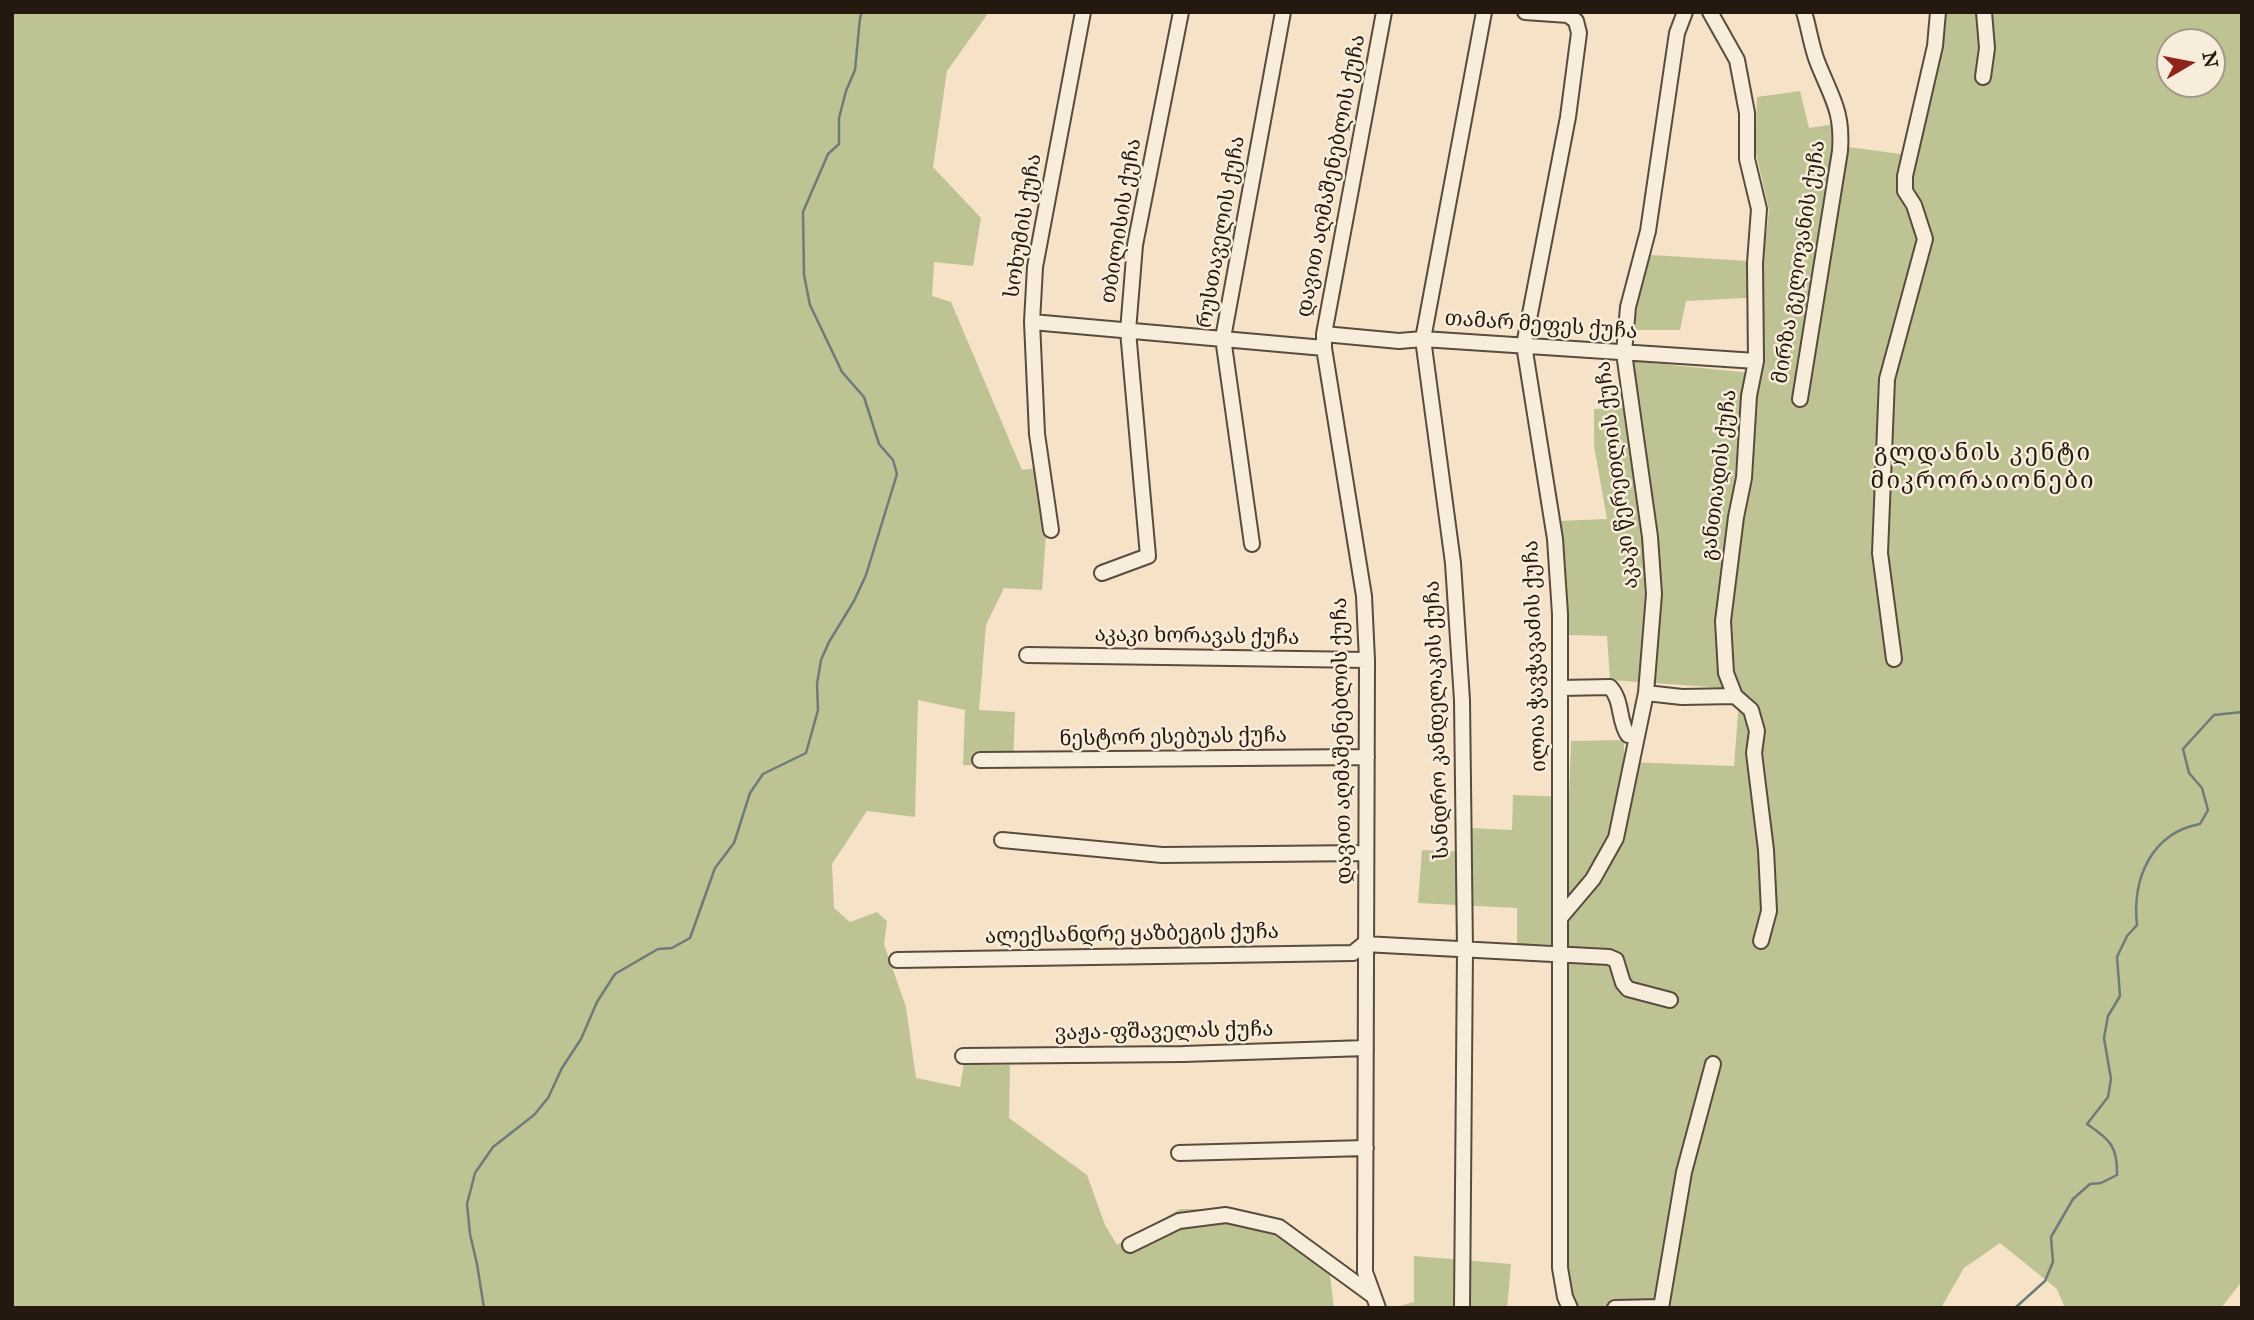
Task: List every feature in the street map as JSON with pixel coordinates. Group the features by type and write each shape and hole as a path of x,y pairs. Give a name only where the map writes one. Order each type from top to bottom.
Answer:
{"street":[{"name":"სოხუმის ქუჩა","path":"1051,530 1037,434 1032,322 1035,267 1083,12"},
{"name":"თბილისის ქუჩა","path":"1102,573 1148,556 1128,331 1135,245 1181,12"},
{"name":"რუსთაველის ქუჩა","path":"1252,544 1223,338 1283,12"},
{"name":"დავით აღმაშენებლის ქუჩა","path":"1375,1301 1365,1272 1367,660 1364,596 1324,341 1384,12"},
{"name":"სანდრო კანდელაკის ქუჩა","path":"1462,1308 1465,950 1462,700 1453,563 1423,339 1484,12"},
{"name":"ილია ჭავჭავაძის ქუჩა","path":"1525,12 1568,15 1576,21 1579,33 1568,117 1524,345 1555,539 1560,614 1560,1268 1565,1297 1570,1308"},
{"name":"აკაკი წერეთლის ქუჩა","path":"1560,918 1593,879 1616,838 1646,693 1653,583 1650,537 1624,353 1628,307 1648,231 1677,33 1685,12"},
{"name":"განთიადის ქუჩა","path":"1710,12 1737,60 1747,113 1747,159 1759,209 1755,264 1756,361 1749,396 1744,478 1736,517 1723,621 1726,673 1735,696 1751,710 1756,731 1754,753 1766,850 1769,911 1761,941"},
{"name":"მირზა გელოვანის ქუჩა","path":"1800,399 1842,126 1835,98 1817,59 1804,12"},
{"path":"1894,659 1881,553 1887,379 1925,239 1914,205 1905,191 1905,176 1935,46 1938,12"},
{"path":"1983,77 1987,48 1984,12"},
{"name":"თამარ მეფეს ქუჩა","path":"1032,322 1223,338 1324,341 1423,339 1756,361"},
{"name":"აკაკი ხორავას ქუჩა","path":"1027,655 1367,660"},
{"path":"1560,688 1610,687 1617,694 1620,703 1624,730 1628,735 1636,736"},
{"path":"1646,693 1682,697 1735,696"},
{"name":"ნესტორ ესებუას ქუჩა","path":"980,760 1367,757"},
{"path":"1002,840 1162,855 1366,853"},
{"name":"ალექსანდრე ყაზბეგის ქუჩა","path":"897,960 1353,953 1364,944 1609,957 1616,960 1623,983 1628,989 1670,1000"},
{"name":"ვაჟა-ფშაველას ქუჩა","path":"963,1056 1183,1054 1366,1048"},
{"path":"1615,1308 1661,1307 1684,1172 1713,1064"},
{"path":"1179,1153 1366,1148"},
{"path":"1130,1245 1179,1221 1226,1215 1279,1227 1375,1301"}],"green space":[{"path":"12,12 989,12 947,71 933,167 981,218 973,266 934,262 932,296 951,302 1022,470 1037,468 1046,534 1042,590 1004,588 986,625 979,710 1015,712 1013,766 963,765 965,710 918,700 915,817 867,811 832,864 834,908 850,922 877,912 887,921 884,944 906,1007 916,1078 960,1087 964,1064 1010,1065 1009,1118 1087,1175 1105,1225 1117,1245 1180,1209 1230,1209 1284,1235 1329,1266 1334,1308 12,1308"},
{"path":"1943,12 2242,12 2242,1281 2221,1308 2065,1308 2057,1289 2000,1243 1964,1268 1941,1308 1576,1308 1565,1276 1568,945 1517,944 1517,908 1418,903 1422,850 1472,852 1470,828 1512,830 1513,795 1569,797 1571,741 1624,740 1624,762 1734,766 1740,689 1610,680 1607,636 1567,635 1566,583 1558,521 1607,519 1594,446 1594,409 1641,407 1632,361 1761,374 1763,297 1686,301 1680,330 1633,330 1641,287 1651,255 1763,262 1769,210 1755,149 1757,97 1800,91 1809,128 1848,122 1848,147 1916,156 1943,45"},
{"path":"1414,1256 1511,1264 1507,1308 1393,1308 1414,1302"}],"waterway":[{"path":"484,1308 467,1204 475,1173 493,1147 534,1115 548,1098 562,1068 581,1039 597,1002 615,974 658,949 672,948 690,938 715,868 734,843 750,793 763,774 806,753 818,710 817,684 821,660 866,575 897,474 893,460 879,444 864,397 842,372 810,305 804,275 803,212 828,154 839,144 839,118 855,70 862,12"},
{"path":"2015,1308 2045,1281 2053,1262 2051,1237 2073,1199 2090,1184 2101,1183 2117,1175 2116,1157 2111,1144 2087,1124 2108,1097 2111,1079 2104,1038 2108,1016 2120,996 2117,957 2127,936 2137,925 2138,891 2148,861 2169,837 2200,824 2208,810 2202,788 2189,773 2183,749 2214,715 2242,712"}],"district":[{"name":"გლდანის კენტი მიკრორაიონები","path":"1983,468"}]}
